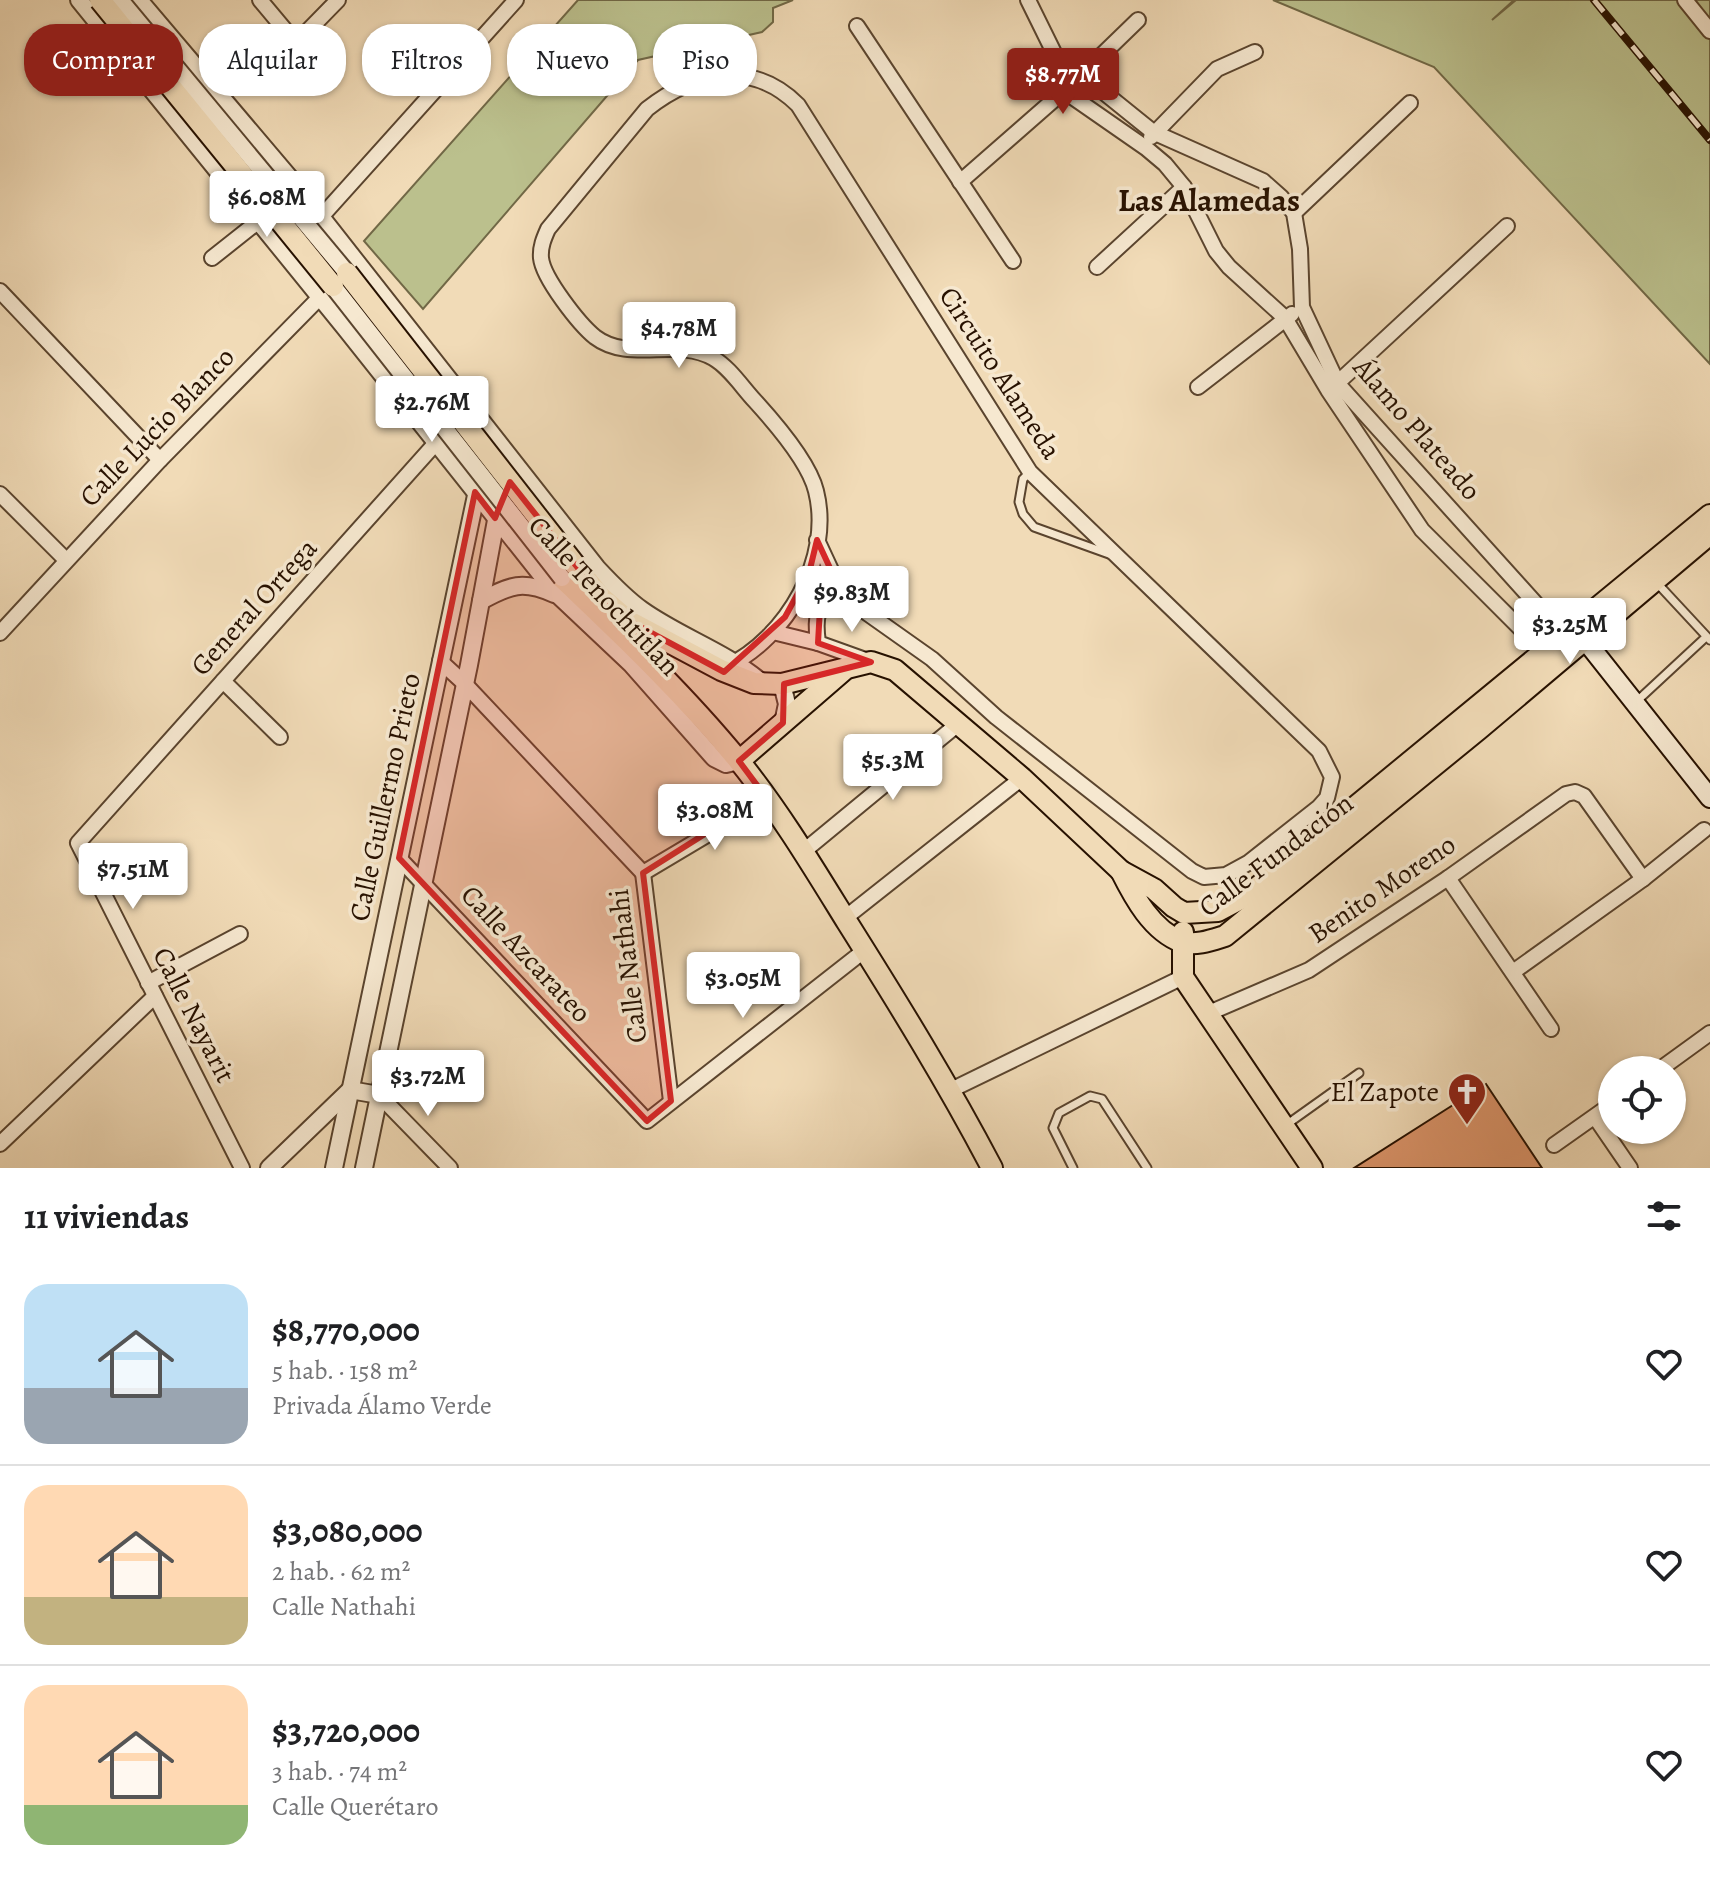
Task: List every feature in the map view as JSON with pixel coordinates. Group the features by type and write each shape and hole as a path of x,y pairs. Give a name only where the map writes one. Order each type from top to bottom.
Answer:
{"main road":[{"path":"100,0 339,279"},
{"name":"Calle Tenochtitlan","path":"339,279 566,580 643,654 739,761 765,796 804,851 951,1090 992,1168"},
{"name":"Calle Fundación","path":"1121,871 1138,904 1162,929 1182,942 1203,943 1225,936 1585,640 1710,515"},
{"name":"Calle Fundación","path":"1121,871 1154,889 1184,913 1218,911 1248,895 1555,645 1710,534"},
{"path":"566,580 600,596 629,621 773,684 871,662 884,665 903,676 1022,778 1121,871"},
{"path":"1585,640 1710,798"},
{"path":"739,761 846,669"},
{"path":"1184,913 1183,977 1312,1168"}],"street":[{"path":"79,0 258,221 339,279"},
{"path":"120,0 339,279"},
{"path":"139,0 321,217 339,279"},
{"path":"260,0 296,43 338,0"},
{"path":"321,217 516,0"},
{"path":"1028,0 1063,71 1064,91"},
{"path":"1685,0 1710,31"},
{"path":"960,182 1080,77 1138,20"},
{"path":"857,26 1013,261"},
{"path":"1146,148 1153,132 1217,69 1255,52"},
{"path":"1063,71 1096,86 1153,132 1263,181 1294,213 1410,103"},
{"name":"Circuito Alameda","path":"729,666 773,632 799,595 809,573 820,513 811,475 764,410 712,357 689,351 627,349 597,338 544,270 541,248 548,229 647,109 690,83 713,77 749,76 773,85 798,105 1030,472 1319,751 1332,777 1327,798 1248,863 1226,875 1204,877 1180,864 996,717 932,659 843,596 817,540"},
{"name":"Álamo Plateado","path":"1064,91 1146,148 1184,187 1216,251 1285,318 1333,387 1422,530 1555,645"},
{"path":"1097,267 1184,187"},
{"path":"212,258 300,190"},
{"name":"Álamo Plateado","path":"1294,213 1300,249 1302,307 1333,387 1555,645"},
{"path":"1333,387 1507,226"},
{"name":"Calle Tenochtitlan","path":"339,279 470,405 597,568 622,594 729,666"},
{"name":"Calle Tenochtitlan","path":"339,279 437,442 495,518 566,580"},
{"name":"Calle Lucio Blanco","path":"0,633 160,460 339,279"},
{"path":"0,291 160,460"},
{"path":"1198,387 1302,307"},
{"name":"General Ortega","path":"78,843 470,405"},
{"name":"Calle Guillermo Prieto","path":"334,1168 475,492 497,440"},
{"name":"Calle Guillermo Prieto","path":"364,1168 481,601 495,518 517,464"},
{"path":"0,494 66,560"},
{"path":"481,601 507,587 566,580"},
{"path":"818,643 815,621 820,608 830,599 843,596"},
{"path":"773,632 818,643 871,662"},
{"path":"1479,729 1484,714 1555,645 1585,640"},
{"path":"440,661 643,873"},
{"path":"223,681 280,737"},
{"path":"773,684 787,704 783,723"},
{"path":"804,851 958,724"},
{"path":"845,918 1022,778"},
{"name":"Benito Moreno","path":"1209,1013 1309,970 1448,878 1566,794 1575,792 1584,796 1643,879"},
{"name":"Calle Nathahi","path":"671,1101 643,873 742,814 765,796"},
{"path":"1513,972 1643,879 1704,830"},
{"name":"Calle Nayarit","path":"78,843 242,1168"},
{"name":"Calle Azcarateo","path":"399,858 647,1121 671,1101"},
{"path":"1448,878 1551,1029"},
{"path":"0,1144 152,990 240,934"},
{"path":"671,1101 865,950"},
{"path":"951,1090 1183,977"},
{"path":"1678,1056 1710,1033"},
{"path":"269,1168 350,1090 379,1095 450,1168"},
{"path":"1554,1145 1598,1115"},
{"path":"1595,1117 1630,1168"}],"lane":[{"path":"1030,472 1023,479 1019,502 1023,514 1034,527 1115,556"},
{"path":"1635,702 1708,639 1647,577"},
{"path":"1285,1125 1359,1073"},
{"path":"1073,1168 1053,1128 1059,1113 1090,1096 1102,1099 1147,1168"}],"highlighted area":[{"path":"510,482 600,596 629,621 724,672 785,617 809,573 817,540 843,596 820,608 818,643 871,662 784,684 783,723 739,761 765,796 643,873 671,1101 647,1121 399,858 475,492 495,518"}],"green space":[{"path":"578,0 793,0 773,8 773,22 757,33 757,24 653,24 653,57 637,61 637,24 557,24"},
{"path":"1273,0 1514,0 1492,20 1516,0 1710,0 1710,364 1434,67"},
{"path":"507,80 507,96 607,96 423,309 364,241"}],"building":[{"name":"El Zapote","path":"1486,1084 1542,1168 1354,1168"}],"railway":[{"path":"1594,0 1710,140"}],"place":[{"name":"El Zapote","path":"1467,1126"}],"district":[{"name":"Las Alamedas","path":"1209,200"}]}
